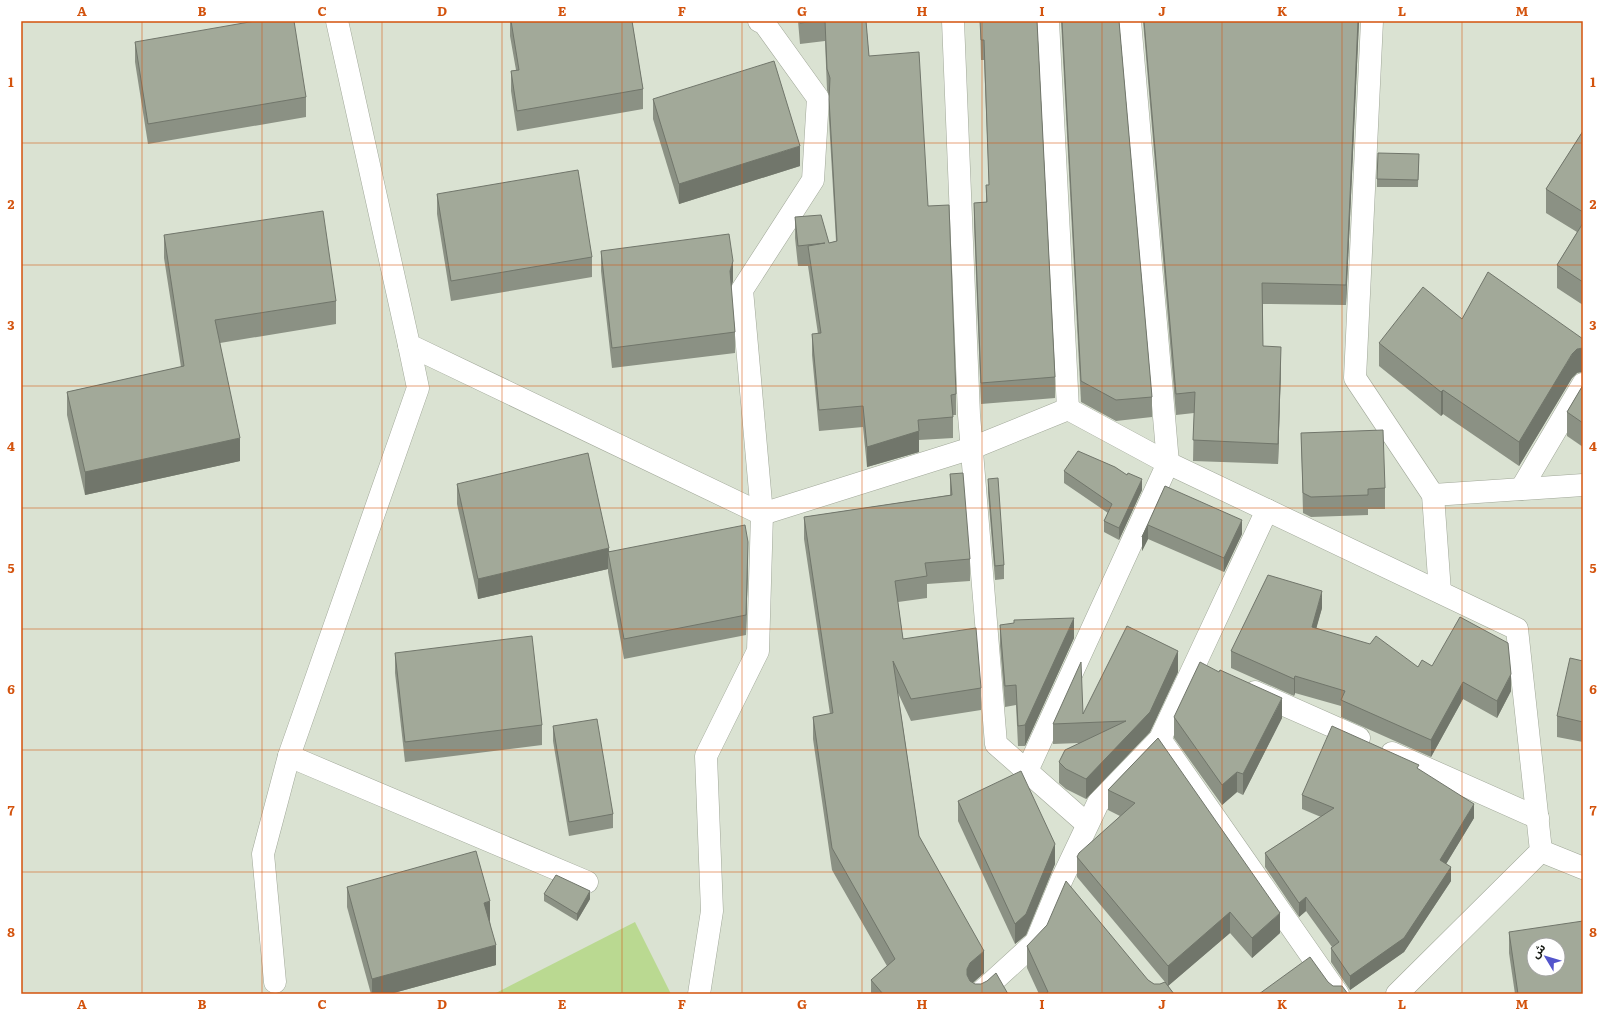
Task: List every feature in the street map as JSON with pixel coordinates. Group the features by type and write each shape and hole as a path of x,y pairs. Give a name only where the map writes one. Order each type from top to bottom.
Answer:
{"street":[{"path":"275,982 263,854 289,756 418,388 337,21"},
{"path":"954,21 969,415 996,744 1087,824"},
{"path":"1048,21 1068,409"},
{"path":"1027,771 1168,463 1130,21"},
{"path":"1372,21 1355,378 1433,495 1440,592"},
{"path":"699,994 712,911 706,756 758,651 762,514 742,290 813,180 818,98 762,22"},
{"path":"409,345 762,514 972,448 1068,409"},
{"path":"1521,489 1583,384"},
{"path":"1068,409 1168,463 1517,629 1541,851"},
{"path":"1433,495 1583,485"},
{"path":"979,994 1036,942 1062,879 1098,803 1160,739 1267,510"},
{"path":"1194,665 1215,674"},
{"path":"1236,684 1538,818"},
{"path":"1160,739 1338,994"},
{"path":"289,756 587,882"},
{"path":"1541,851 1583,868"},
{"path":"1397,994 1541,851"},
{"path":"1062,879 1077,897"}],"green space":[{"path":"635,922 671,994 494,994"}],"building":[{"path":"255,21 294,21 306,97 148,124 135,42"},
{"path":"511,21 632,21 643,89 517,111 511,71 519,70"},
{"path":"800,21 817,21 800,23"},
{"path":"825,21 866,21 869,56 919,52 928,206 949,205 956,394 951,395 953,417 918,420 919,431 867,447 863,406 819,410 812,334 821,333 808,246 825,243 798,246 795,217 821,215 829,243 837,241 829,99 830,78 827,69"},
{"path":"980,21 1037,21 1055,377 981,383 974,203 987,202 986,185 989,185 984,40 981,40"},
{"path":"1062,21 1119,21 1152,397 1116,400 1081,381"},
{"path":"1144,21 1358,21 1346,285 1262,283 1263,346 1281,347 1278,444 1193,440 1195,392 1176,394"},
{"path":"774,61 800,146 679,184 653,99"},
{"path":"1583,131 1583,212 1546,189"},
{"path":"1378,153 1419,154 1418,180 1377,179"},
{"path":"578,170 592,257 451,281 437,194"},
{"path":"323,211 336,301 215,320 240,438 85,472 67,392 184,366 164,235"},
{"path":"1583,223 1583,282 1557,265"},
{"path":"729,234 733,261 730,271 735,332 612,348 601,251"},
{"path":"1488,272 1583,339 1583,348 1577,349 1572,354 1519,442 1443,390 1441,392 1379,343 1423,287 1462,319"},
{"path":"1583,385 1583,423 1567,412"},
{"path":"1383,430 1385,488 1368,489 1368,495 1311,497 1303,493 1301,433"},
{"path":"1078,451 1115,467 1127,475 1128,473 1142,479 1119,528 1104,521 1112,504 1064,471"},
{"path":"588,453 609,548 478,579 457,484"},
{"path":"963,473 970,559 925,563 927,576 895,581 903,639 976,628 981,688 911,699 893,661 919,836 984,951 970,963 967,969 967,975 970,981 975,984 981,984 996,973 1008,994 883,994 871,980 895,959 832,848 813,717 833,713 804,517 952,495 950,474"},
{"path":"998,478 1004,565 995,566 988,479"},
{"path":"1165,486 1242,520 1224,558 1148,525 1142,537"},
{"path":"745,525 748,542 746,615 624,639 608,552"},
{"path":"1268,575 1322,591 1312,627 1370,644 1376,636 1418,667 1422,660 1432,666 1460,617 1508,643 1511,674 1497,701 1463,682 1431,740 1341,700 1345,691 1295,676 1294,679 1231,651"},
{"path":"1074,618 1025,725 1018,726 1016,685 1005,686 1000,625 1014,623 1014,620"},
{"path":"1127,626 1178,651 1150,712 1086,779 1066,769 1059,762 1065,750 1126,721 1053,724 1081,662 1083,714"},
{"path":"532,636 542,725 405,742 395,653"},
{"path":"1570,658 1583,661 1583,722 1557,716"},
{"path":"1200,662 1219,672 1220,670 1282,698 1243,774 1237,772 1222,785 1174,717"},
{"path":"597,719 613,814 569,822 553,726"},
{"path":"1332,726 1419,765 1417,768 1474,804 1440,860 1451,867 1404,938 1350,976 1331,948 1339,942 1306,897 1299,903 1265,853 1334,808 1302,795"},
{"path":"1158,738 1280,913 1252,938 1230,912 1168,966 1077,857 1079,853 1135,803 1108,790"},
{"path":"1021,771 1055,844 1026,914 1015,924 958,801"},
{"path":"476,851 490,901 484,903 496,945 372,979 347,887"},
{"path":"556,875 590,891 577,914 544,894"},
{"path":"1066,881 1148,980 1154,984 1165,982 1174,994 1045,994 1048,992 1027,946 1047,925"},
{"path":"1583,921 1583,994 1518,994 1509,932"},
{"path":"1310,957 1328,982 1333,986 1342,986 1348,994 1259,994"}]}
